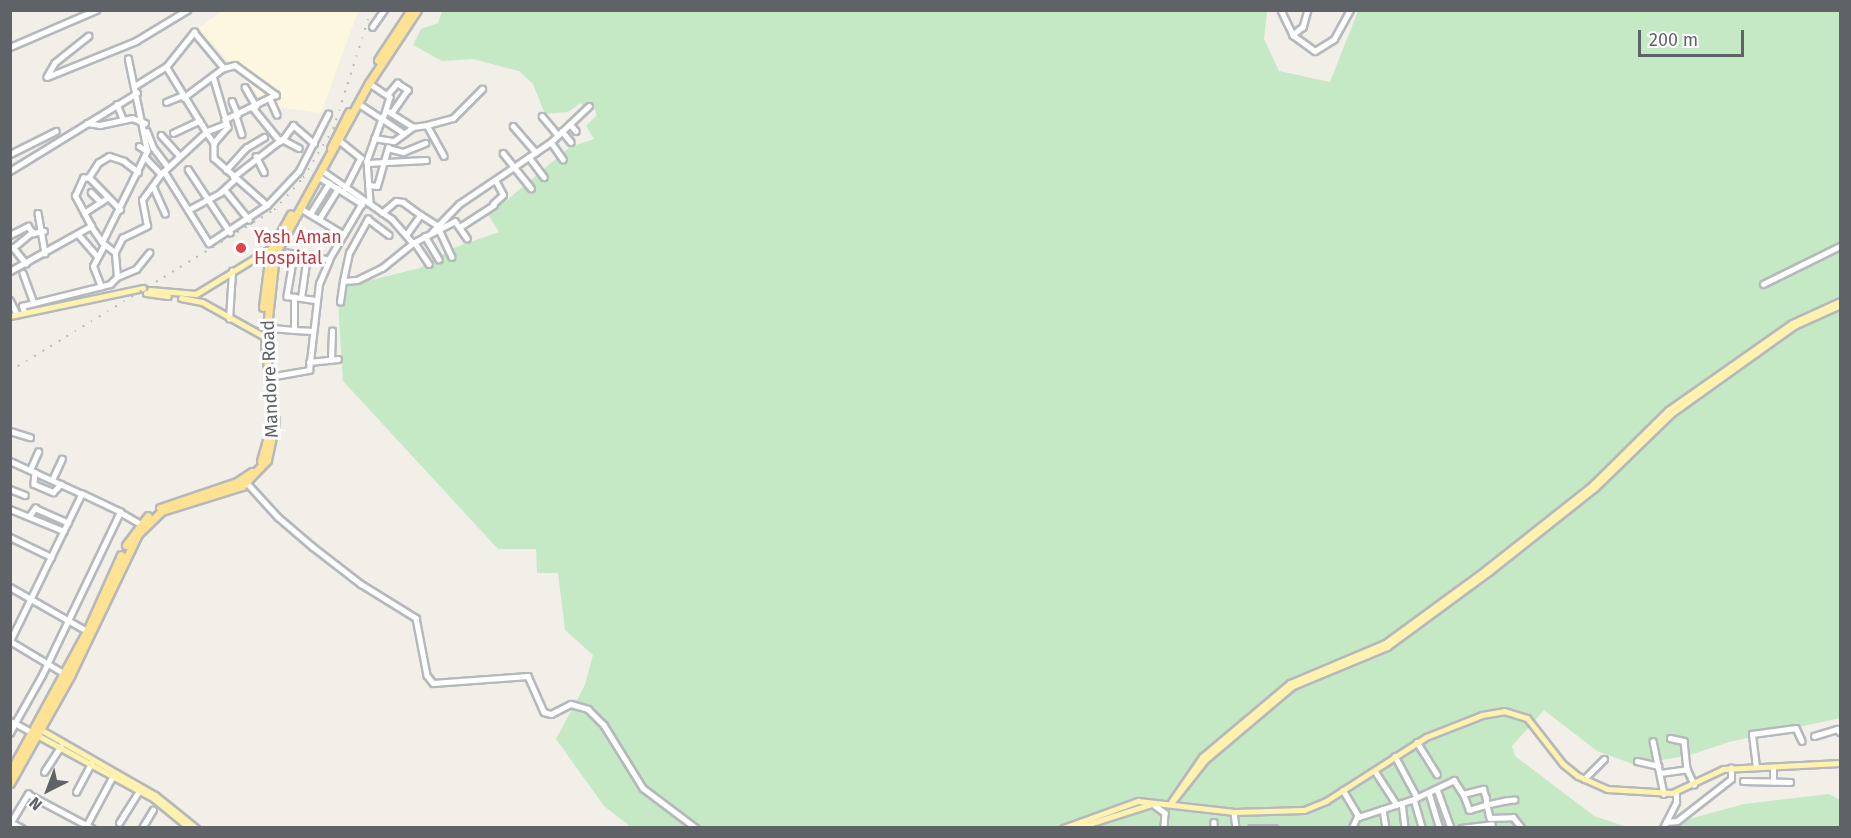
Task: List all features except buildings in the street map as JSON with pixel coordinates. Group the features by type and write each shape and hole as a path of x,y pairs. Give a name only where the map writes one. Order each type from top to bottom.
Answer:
{"highway":[{"name":"Mandore Road","path":"89,632 123,552 141,524 168,503 244,479 263,458 271,423 263,328 271,248 374,66 411,10"},
{"name":"Mandore Road","path":"263,328 275,254 340,141 369,83 417,10"},
{"name":"Mandore Road","path":"10,783 68,675 128,552 149,522 172,507 247,483 267,460 273,444 275,423 263,336"},
{"name":"Mandore Road","path":"10,772 37,732"}],"main road":[{"path":"14,315 130,289 193,294 271,248"},
{"path":"144,290 199,301 263,336"},
{"path":"1171,802 1205,760 1286,692 1387,646 1482,578 1595,488 1671,414 1794,326 1840,303"},
{"path":"1063,828 1131,802 1171,802 1234,812 1289,813 1316,806 1375,771 1417,742 1482,715 1513,712 1532,722 1563,764 1584,779 1607,789 1676,793 1731,768 1773,768 1840,763"},
{"path":"37,732 91,764 114,774 189,828"},
{"path":"37,732 165,802 196,828"},
{"path":"1076,828 1156,803"}],"street":[{"path":"10,46 96,10"},
{"path":"89,36 55,63 47,76 136,41 187,10"},
{"path":"372,27 384,10"},
{"path":"1281,10 1293,35 1312,50 1320,50 1334,39 1350,10"},
{"path":"1293,35 1303,27 1308,10"},
{"path":"136,86 166,67 194,32 224,68"},
{"path":"128,59 144,122 153,147 164,171 209,243 249,220 267,205 299,171 328,114"},
{"path":"117,277 112,260 115,252 122,238 147,226 141,203 164,171 206,132 276,94 235,65 224,68 183,96 166,102"},
{"path":"166,67 214,143"},
{"path":"213,76 226,122 214,143 214,158 267,205"},
{"path":"387,95 397,82 408,90 392,113"},
{"path":"369,83 390,97 367,163 370,202 373,207 407,234 429,264"},
{"path":"245,87 254,107 281,140 299,148"},
{"path":"374,138 394,141 413,127 453,118 482,89"},
{"path":"10,171 137,93"},
{"path":"270,99 277,115"},
{"path":"232,101 242,134"},
{"path":"117,104 123,119"},
{"path":"359,104 404,134"},
{"path":"436,229 465,199 496,182 551,141 589,106"},
{"path":"386,110 413,127"},
{"path":"542,116 571,142"},
{"path":"86,123 100,125 123,119 144,122"},
{"path":"173,133 198,121"},
{"path":"101,287 93,270 97,256 146,158 144,122"},
{"path":"570,124 576,131"},
{"path":"188,210 225,190 256,156 281,140 293,125 314,143"},
{"path":"427,125 444,156"},
{"path":"513,126 536,152"},
{"path":"10,154 56,131"},
{"path":"161,135 180,156"},
{"path":"226,170 246,148 264,137"},
{"path":"340,141 361,158 346,188"},
{"path":"394,141 395,150"},
{"path":"551,141 563,159"},
{"path":"368,185 377,186 388,148 403,152 425,143"},
{"path":"139,146 147,151"},
{"path":"502,153 531,188"},
{"path":"115,252 103,244 91,226 75,193 81,179 89,177 98,163 109,156 124,160 138,172"},
{"path":"256,156 264,172"},
{"path":"529,157 544,177"},
{"path":"146,158 164,171"},
{"path":"367,163 382,165 426,160"},
{"path":"188,169 230,232"},
{"path":"269,377 307,373 317,300 329,260 362,204 328,183 321,174"},
{"path":"321,174 370,202"},
{"path":"89,177 120,209"},
{"path":"460,227 493,205 503,195 496,182"},
{"path":"310,214 328,183"},
{"path":"153,186 165,213"},
{"path":"319,219 338,189"},
{"path":"225,190 249,220"},
{"path":"91,192 101,202"},
{"path":"84,213 107,198"},
{"path":"382,213 396,201 403,201 436,229 452,257"},
{"path":"340,302 349,253 373,207"},
{"path":"300,208 343,234"},
{"path":"38,213 44,231 41,245 45,253"},
{"path":"407,234 421,216"},
{"path":"368,219 389,235"},
{"path":"344,281 357,280 382,268 414,243 436,229 455,221 467,238"},
{"path":"10,236 28,226 32,232"},
{"path":"10,271 91,226"},
{"path":"26,264 13,248 32,232 44,231"},
{"path":"78,234 97,256"},
{"path":"425,236 439,259"},
{"path":"1763,285 1840,246"},
{"path":"24,312 22,306 101,287 135,269 149,253"},
{"path":"288,253 329,260"},
{"path":"294,255 287,296 317,300"},
{"path":"301,298 307,256"},
{"path":"229,319 232,271"},
{"path":"23,273 34,303"},
{"path":"294,297 294,330"},
{"path":"10,300 14,315"},
{"path":"263,328 313,331"},
{"path":"331,359 332,331"},
{"path":"309,362 338,359"},
{"path":"10,431 30,437"},
{"path":"38,452 32,471 32,482 55,492 61,484"},
{"path":"52,480 62,459"},
{"path":"10,461 141,524"},
{"path":"247,483 278,517 312,546 370,590 416,618 427,675 433,683 528,676 544,712 551,714 571,704 588,709 604,725 643,788 696,828"},
{"path":"10,489 25,495"},
{"path":"68,675 11,642 81,494"},
{"path":"30,515 35,508 68,523"},
{"path":"10,509 30,515 64,531"},
{"path":"10,733 13,722 47,664 68,622 120,512"},
{"path":"10,537 51,557"},
{"path":"10,597 12,588 30,601 89,632"},
{"path":"13,722 37,732"},
{"path":"1756,767 1752,734 1796,728 1802,741"},
{"path":"1814,736 1837,729 1840,732"},
{"path":"1670,738 1684,741 1687,770 1694,784"},
{"path":"1653,741 1664,794"},
{"path":"1417,742 1437,774"},
{"path":"44,772 60,747"},
{"path":"1395,756 1416,798 1422,827"},
{"path":"1584,779 1604,759"},
{"path":"1637,761 1658,766"},
{"path":"76,792 91,764"},
{"path":"1666,822 1677,821 1731,779 1731,768"},
{"path":"1773,768 1773,782"},
{"path":"1660,774 1687,770"},
{"path":"1375,771 1399,804 1405,828"},
{"path":"22,828 11,822 28,794 88,827 114,774"},
{"path":"1352,828 1357,817 1416,798 1454,780 1469,810 1515,800"},
{"path":"1743,781 1790,782"},
{"path":"1437,789 1450,828"},
{"path":"1463,794 1482,789 1492,823"},
{"path":"1343,790 1357,817"},
{"path":"119,824 139,791"},
{"path":"1429,793 1440,828"},
{"path":"1663,828 1677,802 1676,793"},
{"path":"1156,803 1165,813 1164,828"},
{"path":"1383,809 1386,828"},
{"path":"142,828 153,810"},
{"path":"1234,812 1236,828"},
{"path":"1461,828 1514,817 1522,828"},
{"path":"1251,828 1275,828"}],"shaded area":[{"path":"222,11 358,11 321,113 268,106 199,28"}],"green space":[{"path":"442,11 1267,11 1264,39 1279,71 1330,82 1358,11 1840,11 1840,718 1729,742 1687,756 1633,764 1597,751 1544,710 1512,746 1515,756 1594,816 1627,827 631,827 604,806 556,739 585,685 593,655 565,630 558,573 537,573 536,549 498,549 343,381 338,303 347,286 420,268 453,248 499,232 486,211 506,201 570,147 594,139 586,126 597,115 591,101 584,107 581,103 568,112 545,114 533,84 519,71 473,59 442,61 413,45 421,29 438,23"},
{"path":"1829,794 1840,800 1840,827 1656,828 1744,804"}],"railway":[{"path":"10,371 274,210 303,178 333,129 371,10"}],"place":[{"name":"Yash Aman Hospital","path":"241,248"}]}
